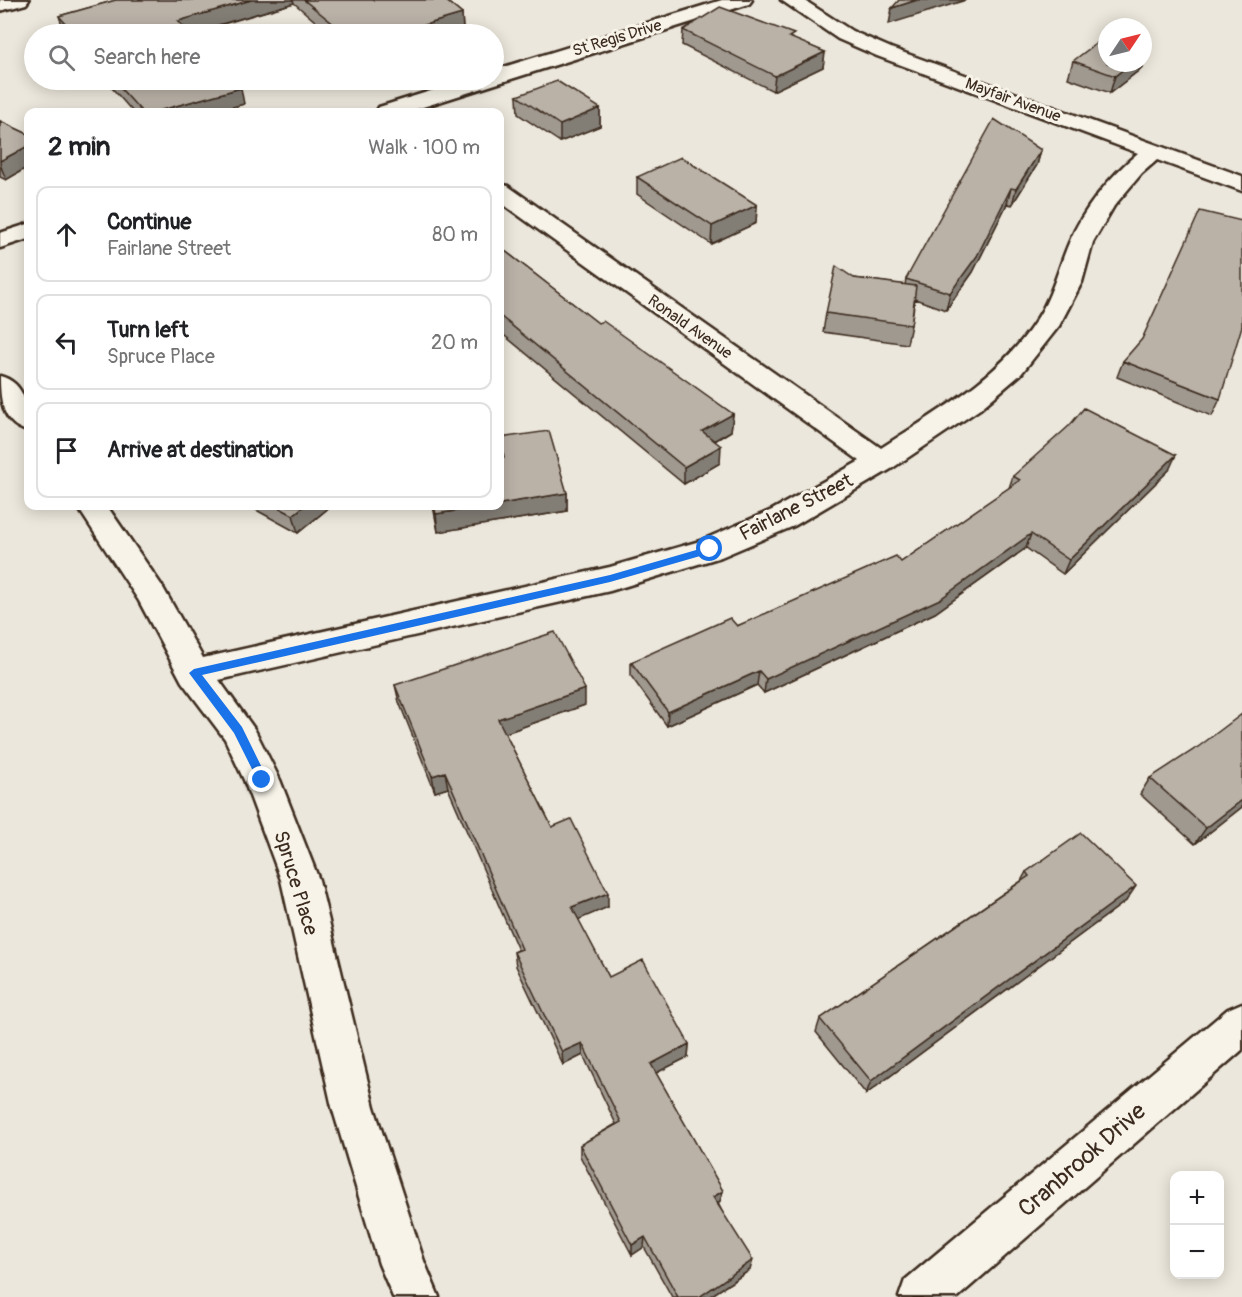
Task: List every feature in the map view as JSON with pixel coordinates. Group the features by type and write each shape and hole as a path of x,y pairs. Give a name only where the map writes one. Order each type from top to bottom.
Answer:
{"street":[{"path":"0,5 19,0"},
{"name":"St Regis Drive","path":"504,74 742,0"},
{"name":"Mayfair Avenue","path":"791,0 845,34 884,52 1242,184"},
{"path":"400,108 455,90"},
{"name":"Fairlane Street","path":"194,673 610,579 682,559 783,518 881,462 970,403 1011,368 1046,326 1069,282 1082,242 1104,203 1134,168 1153,152"},
{"name":"Ronald Avenue","path":"504,194 881,462"},
{"path":"0,241 24,232"},
{"path":"0,386 24,417"},
{"name":"Spruce Place","path":"95,510 151,594 194,673 238,730 262,780 300,880 353,1107 402,1264 416,1297"},
{"name":"Cranbrook Drive","path":"922,1297 1242,1023"}],"building":[{"path":"116,0 251,0 178,21 181,24 66,24 59,16"},
{"path":"304,0 445,0 462,14 428,24 334,24"},
{"path":"899,0 917,0 892,8"},
{"path":"720,7 794,34 789,37 825,52 775,76 683,30"},
{"path":"1098,42 1098,70 1073,61"},
{"path":"1104,72 1120,72 1115,76"},
{"path":"557,81 600,108 560,125 517,96"},
{"path":"122,90 234,90 168,108 138,108"},
{"path":"994,119 1041,150 1016,189 1011,188 977,256 950,293 906,279"},
{"path":"0,121 24,132 24,148 0,161"},
{"path":"681,157 757,205 712,226 637,177"},
{"path":"1200,211 1242,221 1242,326 1220,399 1123,361 1142,339"},
{"path":"504,250 598,323 603,321 733,414 702,431 721,446 684,467 504,319"},
{"path":"836,266 854,278 916,286 911,325 826,313"},
{"path":"1084,408 1176,455 1069,560 1031,534 940,599 766,679 759,671 668,712 631,662 730,618 737,626 896,556 901,562 1020,480 1013,476 1070,425"},
{"path":"549,431 567,493 504,503 504,437"},
{"path":"284,510 299,510 293,515"},
{"path":"435,510 462,510 436,514"},
{"path":"555,632 585,689 498,719 552,827 571,819 608,893 572,907 609,977 643,960 689,1044 651,1064 723,1191 713,1197 753,1260 699,1297 678,1297 645,1237 632,1245 580,1145 621,1122 582,1043 562,1052 514,952 522,949 445,772 432,776 395,685"},
{"path":"1242,714 1242,800 1206,828 1150,778 1198,747"},
{"path":"1081,833 1136,886 871,1081 820,1019 1029,876 1026,872"}],"route":[{"path":"262,780 238,730 194,673 610,579 710,549"}]}
